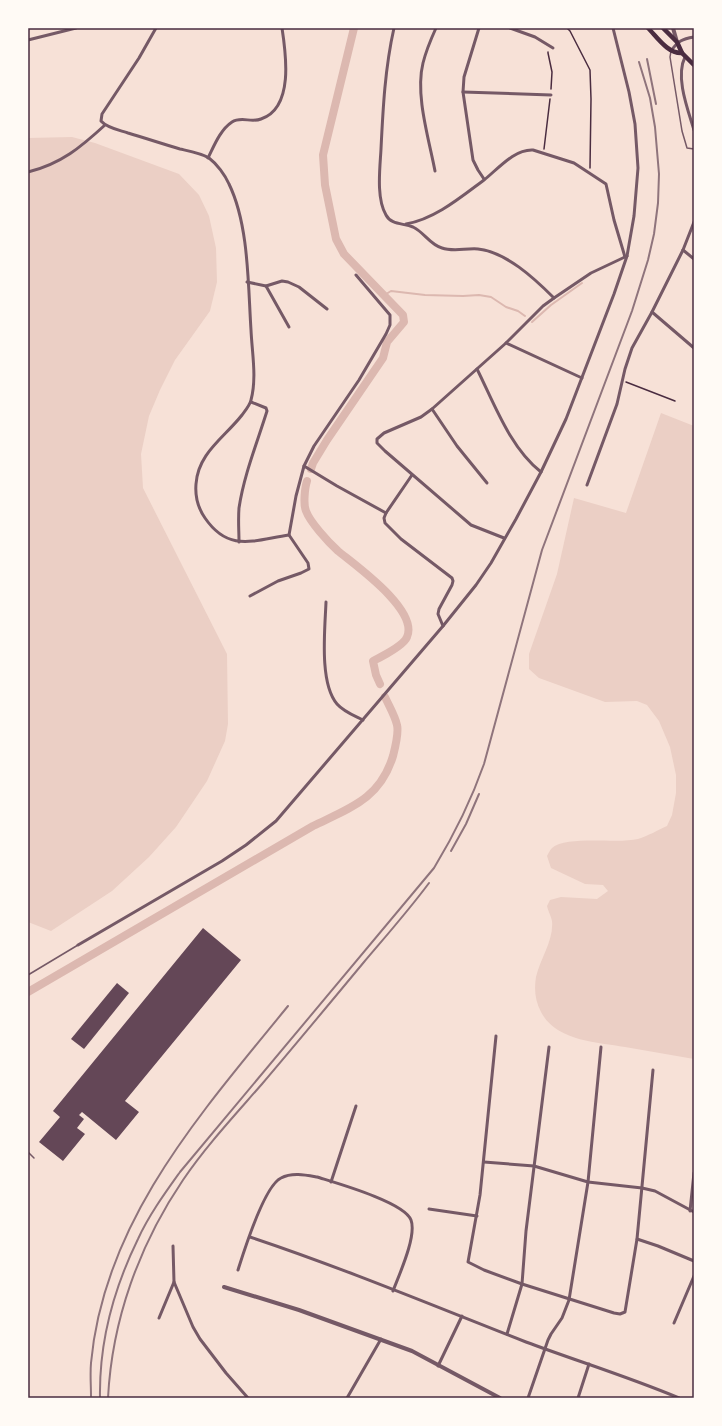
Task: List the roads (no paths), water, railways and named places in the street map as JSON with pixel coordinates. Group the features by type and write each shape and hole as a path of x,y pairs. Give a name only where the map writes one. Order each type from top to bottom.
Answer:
{"main road":[{"path":"648,28 671,51 684,55"},
{"path":"663,28 677,42 684,55 694,65"}],"street":[{"path":"28,40 76,28"},
{"path":"156,28 105,108 101,121 105,125 208,158 223,174 229,184 235,199 244,236 253,371 251,402 238,420 211,447 203,459 197,474 197,502 202,513 216,532 223,537 239,542 289,535"},
{"path":"208,158 220,135 233,121 242,119 260,120 270,115 278,105 285,84 286,69 282,28"},
{"path":"394,28 386,70 380,188 382,206 386,216 390,220 398,224 404,224 416,222 434,214 511,158 523,151 534,150 567,159 604,182 607,187 614,220 626,256"},
{"path":"435,171 422,106 420,79 427,50 436,28"},
{"path":"479,28 464,77 463,92 473,160 484,179"},
{"path":"510,28 535,37 553,48"},
{"path":"78,945 222,861 263,832 286,810 444,626 491,563 541,472 566,419 614,294 626,256 636,194 638,168 636,140 629,92 613,28"},
{"path":"674,28 677,42"},
{"path":"671,51 677,42 694,37"},
{"path":"684,55 682,66 682,84 694,130"},
{"path":"463,92 551,95"},
{"path":"28,172 54,163 68,156 84,145 105,125"},
{"path":"587,485 617,404 622,380 632,348 683,250 694,222"},
{"path":"404,224 421,232 433,243 447,250 477,249 494,253 536,280 554,298"},
{"path":"683,250 694,259"},
{"path":"504,538 471,524 412,475 376,441 384,433 421,416 432,409 506,344 543,306 591,273 626,256"},
{"path":"250,596 278,581 309,569 308,563 289,535 296,496 304,466 314,446 359,380 390,325 390,315 356,275"},
{"path":"247,282 266,286 282,281 288,282 299,287 328,309"},
{"path":"266,286 289,327"},
{"path":"652,312 694,348"},
{"path":"506,344 582,378"},
{"path":"477,369 514,442 526,459 541,472"},
{"path":"239,542 239,509 243,488 267,411 266,408 251,402"},
{"path":"432,409 457,446 487,483"},
{"path":"304,466 386,513"},
{"path":"412,475 386,513 384,518 385,523 452,578 452,585 439,609 438,614 444,626"},
{"path":"326,602 325,659 328,686 332,697 338,705 347,712 363,720"},
{"path":"496,1036 484,1162 477,1216 468,1252 468,1262 484,1270 522,1284 569,1300 620,1314 625,1312 637,1239 653,1070"},
{"path":"507,1334 522,1284 526,1231 549,1047"},
{"path":"528,1398 551,1334 562,1318 569,1300 588,1182 601,1047"},
{"path":"331,1182 356,1106"},
{"path":"484,1162 534,1166 588,1182 642,1188 661,1194 694,1212"},
{"path":"690,1211 694,1173"},
{"path":"238,1270 258,1215 270,1188 276,1181 288,1176 307,1175 389,1202 407,1214 411,1221 412,1231 408,1250 393,1290"},
{"path":"429,1208 477,1216"},
{"path":"250,1236 321,1261 545,1349 679,1398"},
{"path":"637,1239 694,1260"},
{"path":"173,1246 174,1282 187,1314 200,1339 226,1373 248,1398"},
{"path":"674,1323 694,1276"},
{"path":"159,1318 174,1282"},
{"path":"224,1287 299,1310 418,1353 438,1366 500,1398"},
{"path":"438,1366 462,1316"},
{"path":"347,1398 381,1339"},
{"path":"578,1398 589,1364"}],"lane":[{"path":"671,51 670,57 682,131 687,148 694,148"},
{"path":"28,975 78,945"},
{"path":"28,1152 34,1158"}],"waterway":[{"path":"311,469 327,440 383,358 387,342 404,322 403,315 344,254 336,239 325,185 323,155 354,28"},
{"path":"532,322 551,305 582,283"},
{"path":"383,296 391,291 425,295 479,295 491,297 506,307 518,311 525,316"},
{"path":"307,481 305,504 306,511 311,521 338,551 383,589 404,614 408,626 407,637 402,644 373,661 376,675 380,684"},
{"path":"28,992 313,826 339,814 372,792 380,783 387,771 393,756 398,732 397,725 385,697"}],"railway":[{"path":"647,59 656,104"},
{"path":"100,1398 100,1377 105,1336 115,1296 129,1258 152,1213 180,1172 434,868 474,791 484,764 542,550 632,311 648,260 654,234 658,203 659,174 655,127 650,98 639,62"},
{"path":"451,851 466,824 479,794"},
{"path":"108,1398 115,1340 130,1284 153,1231 167,1205 192,1167 211,1143 288,1054 429,883"},
{"path":"91,1396 91,1363 100,1311 115,1262 136,1215 162,1171 191,1128 288,1006"}]}
